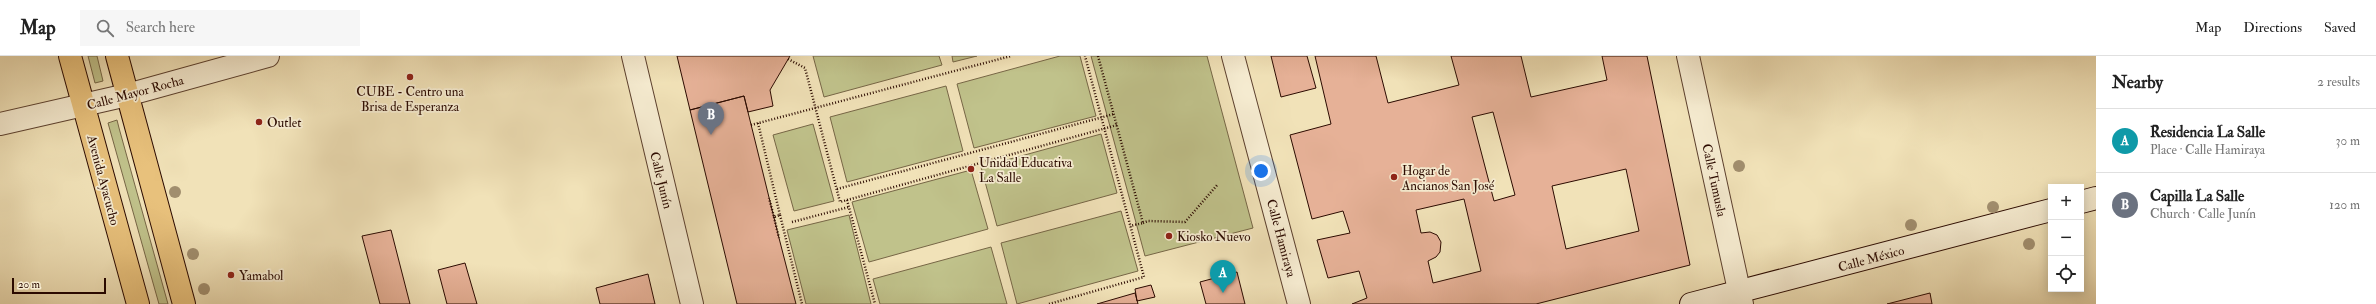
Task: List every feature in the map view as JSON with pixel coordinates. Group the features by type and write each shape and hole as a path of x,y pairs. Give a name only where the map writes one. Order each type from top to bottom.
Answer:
{"main road":[{"name":"Avenida Ayacucho","path":"70,56 138,304"},
{"path":"116,56 184,304"}],"street":[{"name":"Calle Mayor Rocha","path":"0,124 83,106 268,56"},
{"name":"Calle Junín","path":"633,56 692,304"},
{"name":"Calle Hamiraya","path":"1233,56 1299,304"},
{"name":"Calle Tumusla","path":"1688,56 1740,298"},
{"path":"2084,201 2096,198"},
{"name":"Calle México","path":"1691,304 1740,298 2048,211"}],"path":[{"path":"751,125 1011,56"},
{"path":"1049,304 1144,278 1085,56"},
{"path":"1098,56 1143,222"},
{"path":"788,59 805,68 840,202 1117,125"},
{"path":"837,189 1114,114"},
{"path":"758,123 802,304"},
{"path":"1130,226 1148,221 1185,222 1218,184"},
{"path":"769,198 779,238"},
{"path":"847,200 875,304"},
{"path":"792,222 849,208"},
{"path":"774,217 780,215"}],"green space":[{"path":"88,56 97,56 103,81 95,83"},
{"path":"813,56 939,56 942,65 824,97"},
{"path":"952,56 977,56 953,62"},
{"path":"1060,56 1080,56 1096,116 974,148 957,84"},
{"path":"1091,56 1207,56 1253,228 1145,256"},
{"path":"946,86 963,151 847,182 830,117"},
{"path":"117,120 168,304 159,304 108,123"},
{"path":"813,124 834,201 794,211 773,135"},
{"path":"1101,134 1117,193 997,226 981,167"},
{"path":"971,170 988,229 869,262 852,202"},
{"path":"1121,211 1138,271 1017,304 1001,243"},
{"path":"849,215 871,304 806,304 787,230"},
{"path":"991,247 1007,304 880,304 873,279"}],"building":[{"path":"677,56 790,56 770,90 773,106 748,112 744,96 690,110"},
{"path":"1271,56 1307,56 1316,88 1281,97"},
{"name":"Hogar de Ancianos San José","path":"1315,56 1376,56 1388,103 1459,85 1451,56 1521,56 1531,97 1607,80 1602,56 1647,56 1690,265 1536,304 1352,304 1367,298 1359,271 1328,278 1317,240 1350,233 1343,211 1312,219 1290,135 1331,124","holes":["1493,112 1515,195 1494,201 1472,117","1626,169 1639,231 1566,249 1552,186","1464,199 1481,271 1433,283 1428,261 1436,257 1440,252 1441,242 1437,235 1430,232 1421,233 1416,210"]},
{"path":"744,96 796,304 737,304 690,110"},
{"path":"391,230 410,304 380,304 362,236"},
{"path":"465,263 477,304 447,304 438,270"},
{"path":"1237,272 1245,304 1206,304 1200,282"},
{"path":"648,274 655,304 600,304 596,288"},
{"path":"1151,285 1155,297 1137,301 1135,289"},
{"path":"1135,293 1138,304 1097,304"},
{"path":"1930,293 1932,304 1887,304"}],"place":[{"name":"CUBE - Centro una Brisa de Esperanza","path":"410,77"},
{"name":"Outlet","path":"259,122"},
{"name":"Capilla La Salle","path":"711,135"},
{"name":"Unidad Educativa La Salle","path":"971,169"},
{"name":"Hogar de Ancianos San José","path":"1394,177"},
{"name":"Kiosko Nuevo","path":"1169,236"},
{"name":"Yamabol","path":"231,275"},
{"name":"Residencia La Salle","path":"1223,293"}]}
